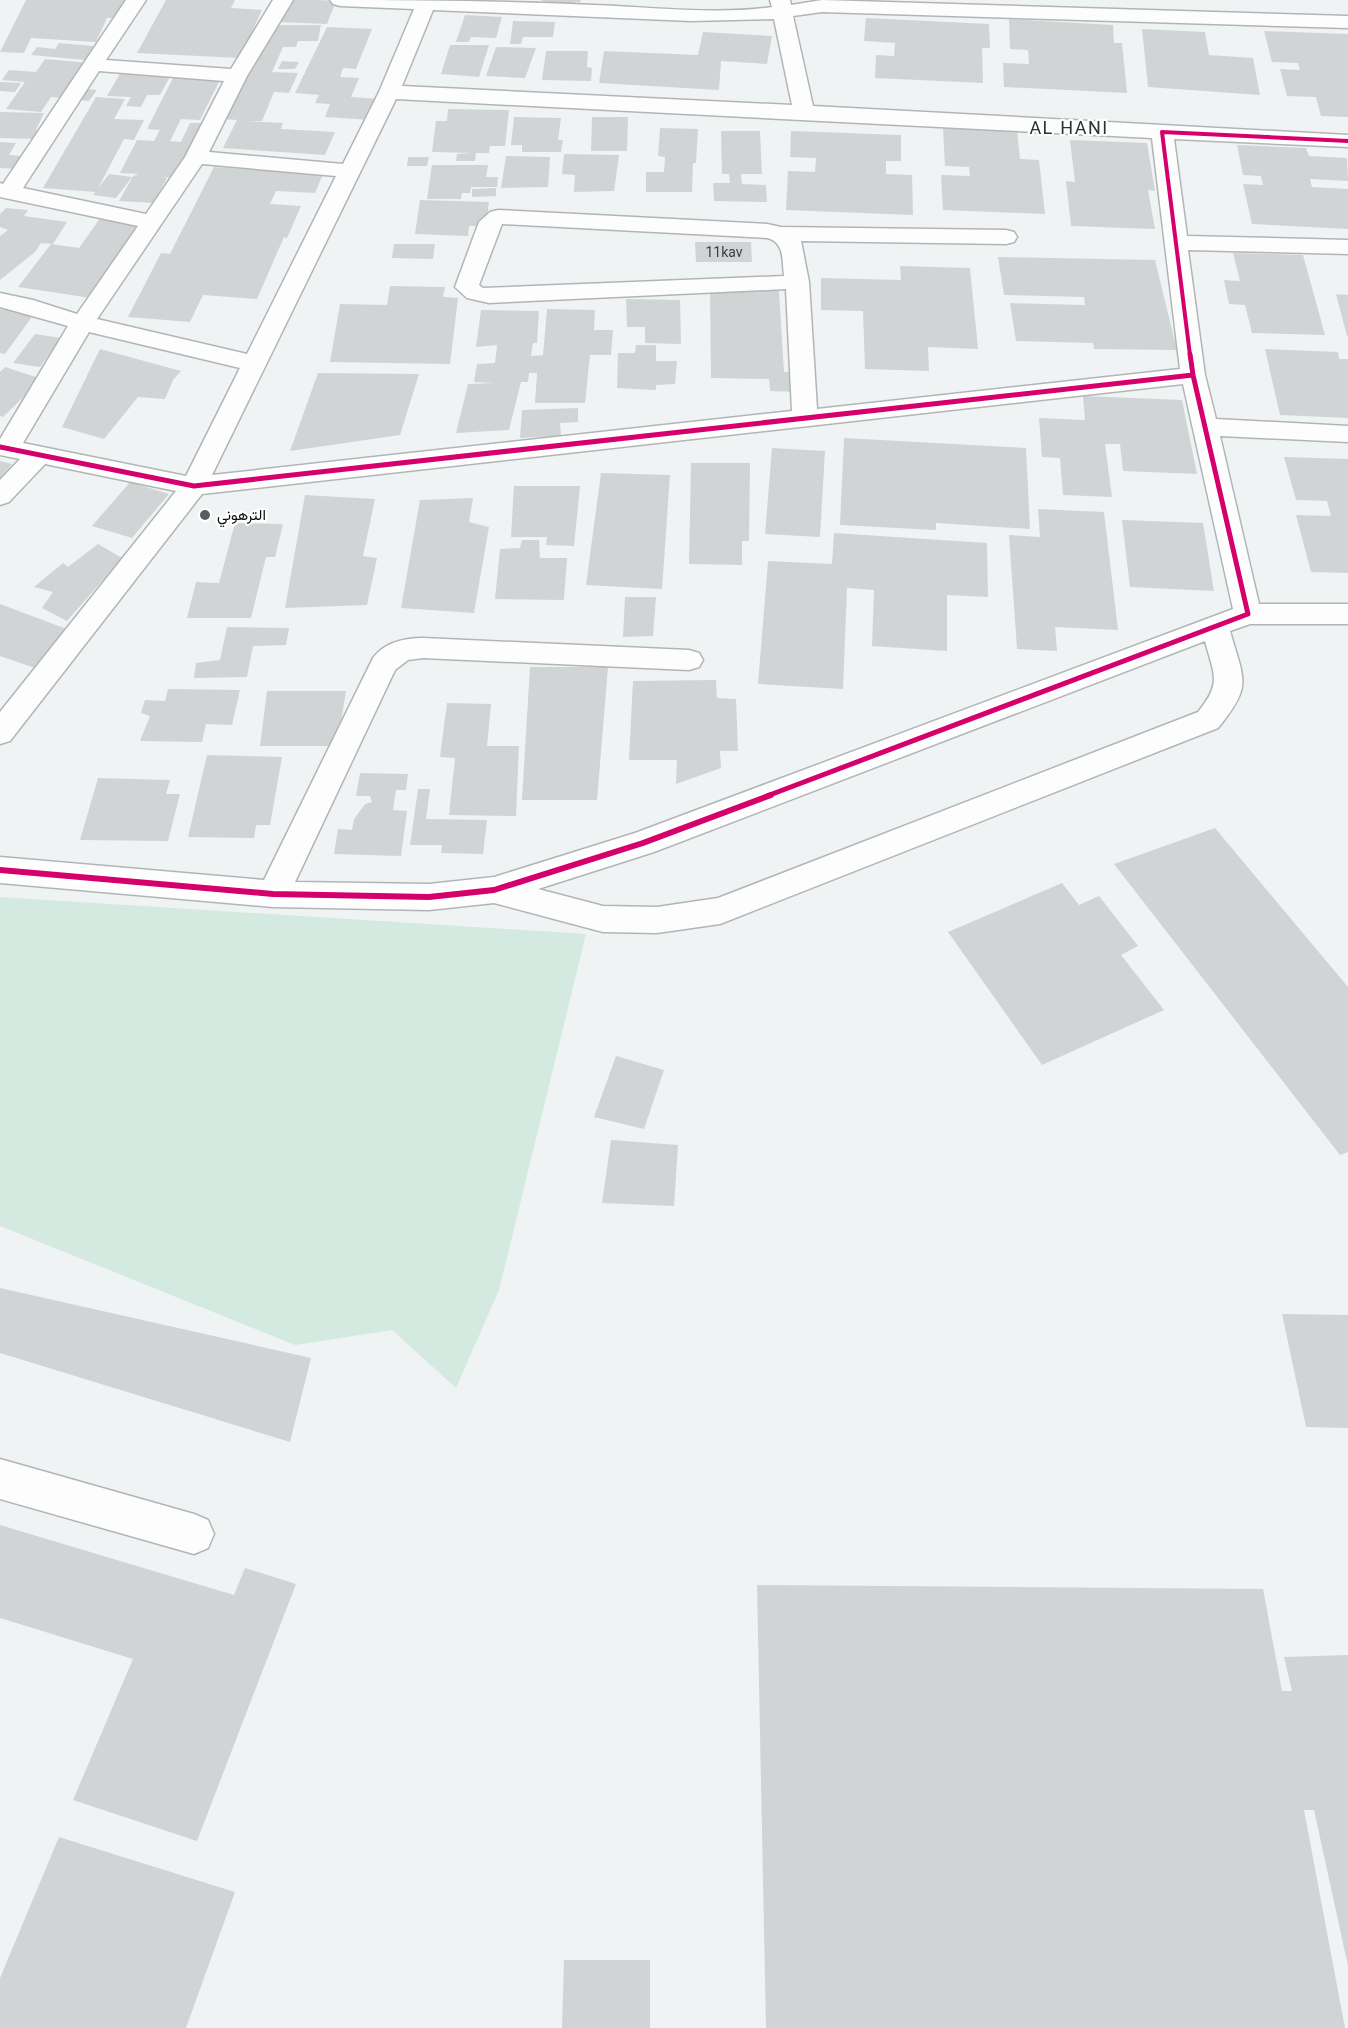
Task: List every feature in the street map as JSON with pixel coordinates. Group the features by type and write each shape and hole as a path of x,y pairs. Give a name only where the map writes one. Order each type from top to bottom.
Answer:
{"street":[{"path":"136,0 94,65 4,191 152,222"},
{"path":"283,0 237,76 196,157 82,323 3,448 37,457 194,486 1193,375"},
{"path":"340,0 589,6 691,15 781,6 822,6 1348,22"},
{"path":"0,734 194,486 389,92 426,3"},
{"path":"781,6 804,112"},
{"path":"94,65 237,76"},
{"path":"389,92 1348,141"},
{"path":"1162,132 1193,375 1248,614"},
{"path":"196,157 348,171"},
{"path":"797,282 489,296 475,293 467,287 490,222 498,217 781,234 1006,237"},
{"path":"781,234 791,243 797,282 805,419"},
{"path":"1176,243 1348,247"},
{"path":"0,300 26,305 82,323 253,363"},
{"path":"1207,428 1348,434"},
{"path":"0,496 37,457"},
{"path":"0,870 273,894 429,897 494,890 643,843 1248,614 1348,614"},
{"path":"494,890 603,919 657,920 720,911 1208,720 1226,698 1229,679 1215,626"},
{"path":"273,894 383,665 397,652 410,648 423,648 689,660"},
{"path":"0,1479 194,1534"}],"green space":[{"path":"0,897 586,934 499,1290 456,1388 392,1330 295,1345 0,1226"}],"building":[{"path":"26,0 124,0 115,18 107,18 96,42 31,38 24,53 0,52"},
{"path":"166,0 235,0 231,8 262,10 240,58 137,53"},
{"path":"285,0 336,1 327,24 276,22"},
{"path":"540,0 581,0 575,2 574,5 547,5 547,2"},
{"path":"465,15 502,17 496,38 471,37 469,42 456,42"},
{"path":"866,18 989,24 990,48 982,48 983,83 875,78 876,55 894,56 895,43 864,41"},
{"path":"1009,19 1113,25 1114,43 1122,43 1127,93 1004,87 1003,63 1029,64 1028,50 1010,49"},
{"path":"513,21 555,22 553,37 523,37 521,44 510,44"},
{"path":"271,25 321,25 318,41 298,41 296,47 283,47 272,72 298,73 289,93 274,92 262,121 245,121 283,123 281,129 335,132 325,155 223,148 237,120 223,119 257,46 266,47"},
{"path":"327,27 372,29 356,69 343,68 340,77 359,78 351,97 379,99 371,120 325,117 330,104 315,103 319,95 295,93"},
{"path":"1142,29 1205,32 1209,55 1253,58 1260,95 1148,87"},
{"path":"1264,31 1348,34 1348,117 1321,116 1316,97 1287,96 1280,69 1300,70 1298,63 1272,62"},
{"path":"703,32 772,36 767,64 721,61 719,90 599,83 604,51 698,55"},
{"path":"59,43 105,47 96,61 31,55 37,47 55,49"},
{"path":"450,45 489,45 479,77 441,74"},
{"path":"496,47 536,48 525,78 486,76"},
{"path":"546,51 588,51 587,67 592,68 591,81 542,80"},
{"path":"45,59 90,63 66,98 51,97 41,112 6,109 25,82 2,80 9,70 36,72"},
{"path":"282,61 299,62 295,69 278,69"},
{"path":"121,72 171,75 160,95 147,95 141,107 126,106 131,97 107,96"},
{"path":"173,78 220,80 200,120 181,119 170,141 181,142 190,123 204,123 178,178 160,177 167,178 154,203 119,201 133,176 139,174 120,173 137,140 154,141 160,130 147,129"},
{"path":"0,82 21,83 15,92 0,91"},
{"path":"85,89 97,90 89,101 78,100"},
{"path":"96,97 125,99 114,119 144,120 134,140 124,139 96,192 43,188"},
{"path":"448,109 509,110 505,146 490,146 489,153 476,153 475,161 456,161 457,154 472,153 432,152 436,121 447,121"},
{"path":"0,112 44,113 36,130 42,130 37,139 0,138"},
{"path":"514,117 561,118 558,140 563,140 561,152 522,152 522,145 511,145"},
{"path":"592,117 628,117 627,151 591,151"},
{"path":"943,127 1017,130 1020,159 1039,160 1045,214 943,210 941,175 970,176 969,167 945,166"},
{"path":"660,128 698,129 692,192 646,192 646,172 664,172 665,157 658,156"},
{"path":"721,131 760,131 762,174 741,174 742,184 766,185 767,202 714,201 713,183 730,183 729,174 722,174"},
{"path":"791,131 901,135 901,161 886,161 886,174 912,175 913,215 786,210 788,171 815,172 816,158 790,157"},
{"path":"1070,140 1147,143 1155,191 1148,190 1155,229 1071,226 1066,181 1075,182"},
{"path":"0,142 16,143 9,155 24,156 17,169 0,168"},
{"path":"1237,145 1306,148 1309,156 1347,158 1348,181 1310,179 1312,187 1348,189 1348,229 1252,224 1243,184 1263,185 1261,176 1243,175"},
{"path":"564,154 619,155 614,191 574,192 575,175 562,174"},
{"path":"506,156 550,157 548,187 501,188"},
{"path":"408,157 429,157 427,166 407,166"},
{"path":"432,165 488,165 486,177 498,177 497,187 471,187 470,193 462,193 461,199 427,199"},
{"path":"214,167 323,174 315,193 276,191 270,204 301,206 287,238 284,237 257,299 203,295 190,322 128,317 161,253 170,254"},
{"path":"109,174 132,177 116,198 93,195"},
{"path":"496,188 496,196 472,197 472,189"},
{"path":"420,200 489,202 486,226 469,226 468,236 415,234"},
{"path":"6,208 28,210 24,216 67,222 53,244 41,243 35,252 0,280 0,236 8,230 0,227 0,214"},
{"path":"101,217 144,223 91,298 18,287 51,244 79,248"},
{"path":"695,242 751,242 752,262 696,262"},
{"path":"394,244 435,244 433,259 392,258"},
{"path":"1233,253 1303,255 1325,335 1252,333 1245,305 1229,304 1224,280 1240,281"},
{"path":"998,257 1155,260 1177,350 1094,349 1093,343 1016,341 1010,303 1085,305 1084,297 1004,295"},
{"path":"900,266 970,268 978,349 928,347 929,371 865,369 863,311 821,310 821,278 901,280"},
{"path":"390,286 445,287 443,297 458,298 450,364 330,362 340,304 387,305"},
{"path":"710,290 779,291 784,372 797,373 798,392 770,391 769,379 711,378"},
{"path":"1336,294 1348,295 1347,336"},
{"path":"626,299 680,300 681,344 645,343 645,327 627,327"},
{"path":"0,309 34,314 5,354 0,353"},
{"path":"547,309 595,310 594,330 613,330 611,355 590,355 585,403 535,403 537,373 529,373 528,382 521,382 509,430 456,433 468,384 495,383 474,382 477,364 495,363 497,345 476,347 481,310 539,311 537,343 533,343 531,356 543,355"},
{"path":"35,334 61,338 40,367 13,363"},
{"path":"636,345 656,345 656,361 677,361 675,384 656,385 656,390 617,388 618,353 635,353"},
{"path":"100,349 181,371 173,380 165,399 138,397 104,439 62,427"},
{"path":"1265,349 1338,352 1339,359 1348,359 1348,418 1280,415"},
{"path":"5,367 42,379 3,417 0,416 0,372"},
{"path":"318,373 419,374 400,435 290,451"},
{"path":"1083,396 1182,400 1197,474 1123,471 1120,444 1105,444 1112,497 1063,495 1060,458 1042,457 1039,418 1085,420"},
{"path":"578,408 578,422 560,423 561,436 520,438 522,410"},
{"path":"844,438 1026,448 1030,529 936,523 936,530 840,525"},
{"path":"772,448 825,451 820,537 765,534"},
{"path":"1284,457 1348,459 1348,573 1311,572 1296,515 1331,516 1327,501 1296,500"},
{"path":"0,461 12,464 0,478"},
{"path":"691,463 750,463 749,541 742,541 742,565 689,564"},
{"path":"601,473 670,475 662,589 586,585"},
{"path":"130,482 169,494 132,538 92,526"},
{"path":"514,486 580,486 574,546 546,545 547,537 511,537"},
{"path":"305,495 375,499 363,556 377,558 367,605 285,608"},
{"path":"473,498 469,522 489,527 474,613 401,608 420,500"},
{"path":"1038,509 1104,512 1118,630 1055,627 1057,651 1017,649 1009,535 1040,537"},
{"path":"1122,520 1203,523 1214,591 1130,587"},
{"path":"235,523 283,524 275,557 266,557 251,618 187,618 196,582 219,583"},
{"path":"834,533 987,543 988,597 947,595 947,651 872,646 874,590 847,588 843,689 758,684 768,561 832,564"},
{"path":"522,540 539,540 540,558 567,558 564,600 495,599 500,549 520,548"},
{"path":"98,544 122,558 67,621 42,608 53,592 34,587 63,563 68,567"},
{"path":"625,597 656,597 653,636 623,637"},
{"path":"0,604 72,631 38,669 0,656"},
{"path":"227,627 289,628 286,645 253,646 247,677 194,678 196,663 220,660"},
{"path":"530,667 608,667 597,800 522,800"},
{"path":"716,680 717,698 736,699 738,751 720,751 721,768 676,784 677,760 629,760 633,681"},
{"path":"168,689 240,690 232,725 206,724 202,742 140,741 150,716 141,713 145,700 165,701"},
{"path":"267,691 346,691 337,746 260,746"},
{"path":"447,703 491,704 487,746 519,746 516,816 449,815 455,758 440,757"},
{"path":"207,755 282,757 270,825 256,825 254,838 188,837"},
{"path":"360,773 408,774 406,790 396,790 393,810 407,811 401,856 334,854 338,829 352,830 354,819 365,804 372,802 370,796 356,796"},
{"path":"98,778 170,780 166,794 180,794 168,841 80,840"},
{"path":"418,789 430,789 426,819 487,820 483,854 441,853 442,845 410,845"},
{"path":"1215,828 1348,987 1348,1152 1340,1155 1114,864"},
{"path":"1062,883 1079,905 1099,896 1138,946 1121,955 1164,1010 1042,1065 948,932"},
{"path":"616,1056 664,1070 644,1129 594,1117"},
{"path":"611,1140 678,1145 674,1206 602,1203"},
{"path":"0,1288 311,1358 290,1442 0,1353"},
{"path":"1282,1314 1348,1315 1348,1428 1306,1427"},
{"path":"0,1525 234,1595 245,1568 296,1584 197,1841 73,1800 133,1659 0,1618"},
{"path":"757,1585 1263,1589 1282,1691 1292,1691 1284,1657 1348,1655 1348,1966 1314,1810 1304,1810 1345,2028 766,2028"},
{"path":"59,1837 235,1892 186,2028 0,2028 0,1978"},
{"path":"564,1960 650,1960 650,2028 562,2028"}],"cycle path":[{"path":"0,870 273,894 429,897 494,890 643,843 1248,614 1193,375 1162,132 1348,141"},
{"path":"0,447 194,486 1193,375"}],"place":[{"name":"الترهوني","path":"205,515"}],"district":[{"name":"AL HANI","path":"1069,128"}]}
